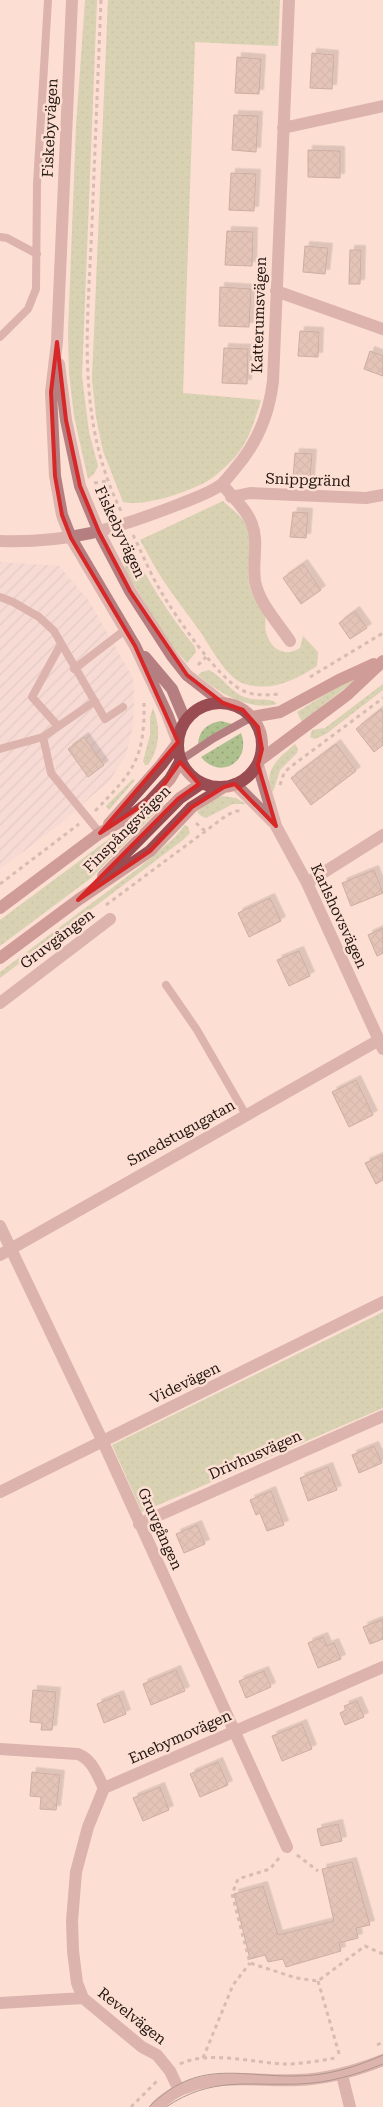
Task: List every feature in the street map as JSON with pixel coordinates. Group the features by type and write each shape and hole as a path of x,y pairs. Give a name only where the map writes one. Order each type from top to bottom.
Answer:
{"main road":[{"name":"Finspångsvägen","path":"252,717 273,714 288,708 338,680 383,660"},
{"name":"Finspångsvägen","path":"0,958 78,900 150,851 196,804 244,780 259,762 347,695 383,660"},
{"path":"185,720 205,706 223,703 243,710 252,717 262,737 259,762"},
{"name":"Finspångsvägen","path":"100,833 161,765 177,742 185,720"},
{"path":"177,742 181,760 193,776 213,786 229,786"},
{"name":"Finspångsvägen","path":"0,908 100,833 132,815 149,802 170,779 181,760"},
{"name":"Finspångsvägen","path":"78,900 180,798 202,782"}],"street":[{"name":"Katterumsvägen","path":"0,541 39,542 99,532 204,494 222,484 246,456 266,419 271,401 273,381 289,0"},
{"name":"Fiskebyvägen","path":"72,2 57,342 51,392 55,476 62,515 71,538 135,646 167,714 177,742"},
{"path":"283,128 383,106"},
{"path":"276,291 383,329"},
{"name":"Fiskebyvägen","path":"57,342 66,420 80,486 99,532 130,591 172,656 187,675 223,703"},
{"path":"222,484 231,497 246,512 252,525 256,539 255,580 260,596 290,641"},
{"name":"Snippgränd","path":"231,497 250,493 366,498 383,495"},
{"name":"Fiskebyvägen","path":"135,646 172,689 185,720"},
{"name":"Karlshovsvägen","path":"259,762 263,804 307,883 381,1044"},
{"name":"Karlshovsvägen","path":"229,786 263,804"},
{"path":"307,883 383,835"},
{"name":"Gruvgången","path":"0,1003 110,919"},
{"name":"Smedstugugatan","path":"5,1251 246,1115 381,1044"},
{"name":"Gruvgången","path":"0,1226 5,1251 103,1442 287,1847"},
{"name":"Videvägen","path":"0,1492 383,1302"},
{"name":"Drivhusvägen","path":"139,1524 383,1416"},
{"name":"Enebymovägen","path":"104,1788 383,1667"},
{"path":"0,1749 78,1754 90,1761 104,1788"},
{"name":"Revelvägen","path":"104,1788 81,1850 73,1898 73,1951 77,1983 83,1998 142,2047 157,2055 170,2071 180,2090"},
{"path":"0,2003 83,1998"},
{"path":"156,2107 180,2090 205,2081 222,2078 298,2080 342,2074 383,2060"},
{"path":"342,2074 350,2107"}],"lane":[{"path":"0,338 28,310 36,289 37,184 48,0"},
{"path":"0,237 7,238 37,254"},
{"path":"0,597 39,616 54,631 74,669 105,719 123,707"},
{"path":"74,669 125,630"},
{"path":"58,726 32,698 61,644"},
{"path":"0,749 43,737 95,701"},
{"path":"181,760 214,738 252,717"},
{"path":"43,737 51,773 100,833"},
{"path":"166,985 197,1030 246,1115"}],"path":[{"path":"101,0 87,377 96,444 108,480 160,590 206,657 239,689 267,695 282,694"},
{"path":"307,678 383,633"},
{"path":"205,831 236,811 250,811 278,794 284,773 289,768 383,698"},
{"path":"0,884 88,818 133,768 142,742 144,703"},
{"path":"250,1963 232,1894 238,1879 270,1869 287,1847 318,1870"},
{"path":"250,1963 296,1978 318,1981 366,1946 383,1954"},
{"path":"202,2058 233,1985 250,1963"},
{"path":"318,1981 340,2057"}],"highlighted area":[{"path":"57,342 66,420 80,486 99,532 130,591 187,675 223,703 243,710 258,727 262,749 258,765 276,826 235,784 224,787 192,807 150,851 78,900 178,799 199,784 180,762 155,797 100,833 178,742 135,646 71,538 62,515 55,476 51,392"}],"shaded area":[{"path":"0,562 59,566 89,601 133,678 134,700 133,726 126,755 110,780 60,824 0,869"}],"green space":[{"path":"85,0 97,0 82,376 89,432 98,466 94,474 88,479 74,416 69,373 68,333 76,127"},
{"path":"108,0 280,0 278,46 195,42 183,393 261,400 245,444 221,471 196,487 142,503 123,502 103,451 96,417 92,379"},
{"path":"223,501 241,517 248,529 250,542 248,576 250,587 264,613 265,630 271,643 284,652 294,651 300,648 303,636 318,652 317,666 301,676 274,686 264,687 245,684 231,676 167,586 140,540"},
{"path":"129,545 160,598 195,647 196,652 187,663 168,642 125,570 124,559"},
{"path":"209,670 241,696 251,699 268,700 277,704 267,706 245,703 225,694 198,675"},
{"path":"358,674 359,677 302,722 297,712"},
{"path":"383,684 383,690 326,734 315,739 310,737 312,730 325,728"},
{"path":"153,708 156,715 158,737 152,758 148,765 145,765 143,761 150,735 150,717"},
{"path":"221,721 232,724 198,744 200,735 205,728 212,723"},
{"path":"241,733 242,752 232,764 225,767 217,767 209,764 201,757"},
{"path":"295,744 298,749 297,753 280,770 273,792 269,777 271,771 279,759"},
{"path":"133,779 135,780 109,810 106,806"},
{"path":"222,796 236,798 246,804 233,804 206,818 197,812 210,801"},
{"path":"160,801 164,804 91,878 0,946 0,920"},
{"path":"185,825 190,833 183,840 0,978 0,972 140,867 175,837"},
{"path":"383,1312 383,1408 142,1512 112,1445"}],"building":[{"path":"312,53 334,55 332,89 310,88"},
{"path":"237,57 261,59 259,94 235,93"},
{"path":"234,115 258,116 256,152 232,150"},
{"path":"308,150 340,151 340,178 308,177"},
{"path":"231,173 256,174 254,211 229,210"},
{"path":"227,231 253,232 252,266 225,265"},
{"path":"305,246 328,248 325,274 303,272"},
{"path":"350,250 361,250 360,284 349,284"},
{"path":"220,287 251,289 249,327 219,326"},
{"path":"300,331 319,332 318,357 298,356"},
{"path":"224,348 248,349 247,384 222,383"},
{"path":"370,351 383,356 383,376 364,369"},
{"path":"295,453 312,454 310,480 293,479"},
{"path":"293,512 308,513 306,538 290,537"},
{"path":"303,564 321,590 301,604 283,578"},
{"path":"355,611 367,628 350,639 339,623"},
{"path":"381,709 383,712 383,745 374,752 356,729"},
{"path":"84,737 104,765 88,777 68,749"},
{"path":"336,744 356,771 311,805 291,778"},
{"path":"374,870 383,893 351,906 342,883"},
{"path":"270,898 281,921 249,937 238,913"},
{"path":"383,928 383,953 377,956 368,935"},
{"path":"299,951 310,976 289,986 277,960"},
{"path":"356,1080 373,1115 349,1127 332,1092"},
{"path":"383,1155 383,1180 376,1184 365,1163"},
{"path":"374,1446 382,1463 359,1473 352,1455"},
{"path":"328,1467 337,1490 308,1501 300,1478"},
{"path":"271,1491 284,1525 267,1531 260,1513 256,1515 250,1500"},
{"path":"197,1525 205,1544 184,1553 176,1534"},
{"path":"383,1619 383,1639 370,1644 363,1627"},
{"path":"323,1637 327,1646 334,1643 341,1659 318,1668 308,1643"},
{"path":"176,1670 185,1691 151,1705 143,1684"},
{"path":"264,1671 271,1687 246,1698 239,1681"},
{"path":"33,1690 56,1692 52,1730 41,1730 42,1723 30,1722"},
{"path":"119,1695 126,1714 104,1723 97,1704"},
{"path":"357,1701 364,1717 345,1725 340,1713 346,1710 344,1706"},
{"path":"302,1724 312,1749 282,1761 272,1736"},
{"path":"218,1762 228,1785 200,1797 190,1774"},
{"path":"32,1772 60,1775 56,1810 40,1809 41,1797 30,1796"},
{"path":"160,1787 169,1810 143,1821 133,1798"},
{"path":"338,1824 342,1841 321,1846 317,1829"},
{"path":"352,1862 370,1925 356,1928 358,1938 339,1943 341,1951 286,1967 283,1959 268,1962 265,1955 250,1959 234,1894 263,1886 278,1935 334,1921 322,1869"}],"tram line":[{"path":"149,2107 167,2092 184,2082 202,2076 237,2073 308,2076 352,2067 383,2055"},
{"path":"166,2107 183,2097 215,2087 246,2084 320,2082 363,2072 383,2064"}]}
